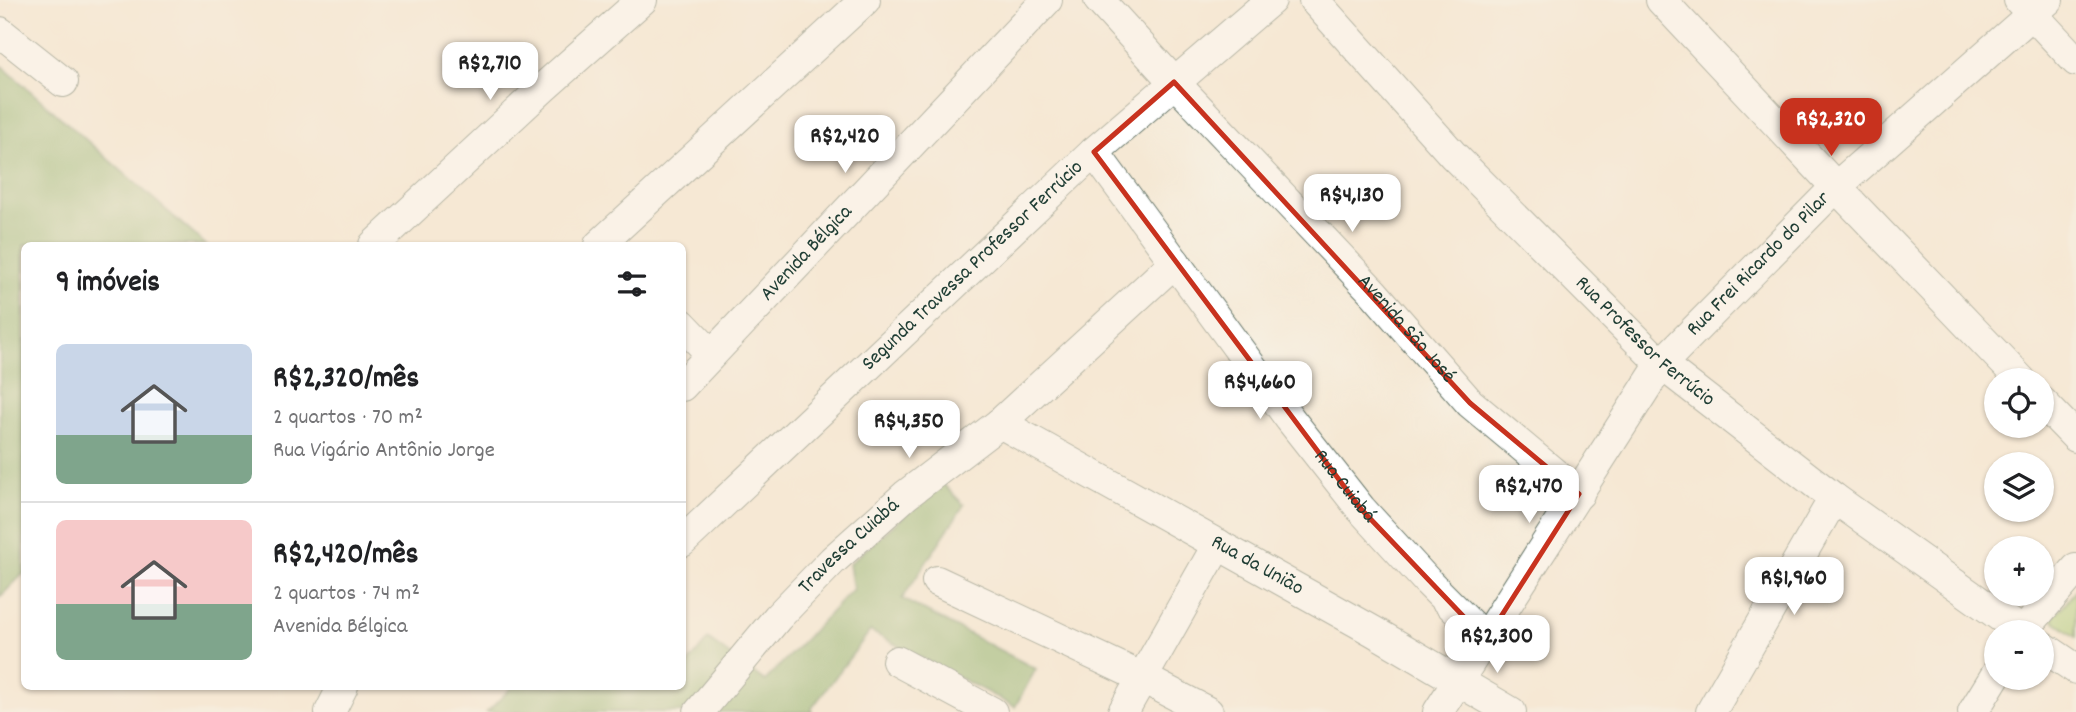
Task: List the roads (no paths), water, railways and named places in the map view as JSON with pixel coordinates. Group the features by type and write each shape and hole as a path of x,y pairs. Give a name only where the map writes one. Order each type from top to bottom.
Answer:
{"street":[{"path":"377,242 542,88 642,0"},
{"path":"604,242 865,0"},
{"name":"Avenida Bélgica","path":"686,382 1047,0"},
{"name":"Avenida São José","path":"1099,0 1374,293 1470,403 1578,494"},
{"name":"Segunda Travessa Professor Ferrúcio","path":"686,538 1094,152 1271,0"},
{"name":"Rua Professor Ferrúcio","path":"1314,0 1454,156 1661,365 1834,498 2005,620"},
{"path":"1661,0 2009,368"},
{"path":"2033,5 2076,61"},
{"name":"Rua Frei Ricardo do Pilar","path":"1438,712 1661,365 1836,187 2033,5"},
{"path":"0,32 62,82"},
{"name":"Rua Cuiabá","path":"1094,152 1290,419 1361,509 1486,640"},
{"name":"Travessa Cuiabá","path":"699,712 778,617 833,560 906,495 1000,423 1175,262"},
{"path":"686,328 711,354"},
{"path":"2054,414 2076,437"},
{"name":"Rua da União","path":"1000,423 1373,631 1511,712"},
{"path":"1711,712 1834,498"},
{"path":"1123,712 1218,544"},
{"path":"2032,620 2076,569"},
{"path":"937,581 1141,677 1208,712"},
{"path":"2054,654 2076,669"},
{"path":"897,661 992,712"},
{"path":"330,712 341,690"},
{"path":"1973,712 1987,690"}]}
